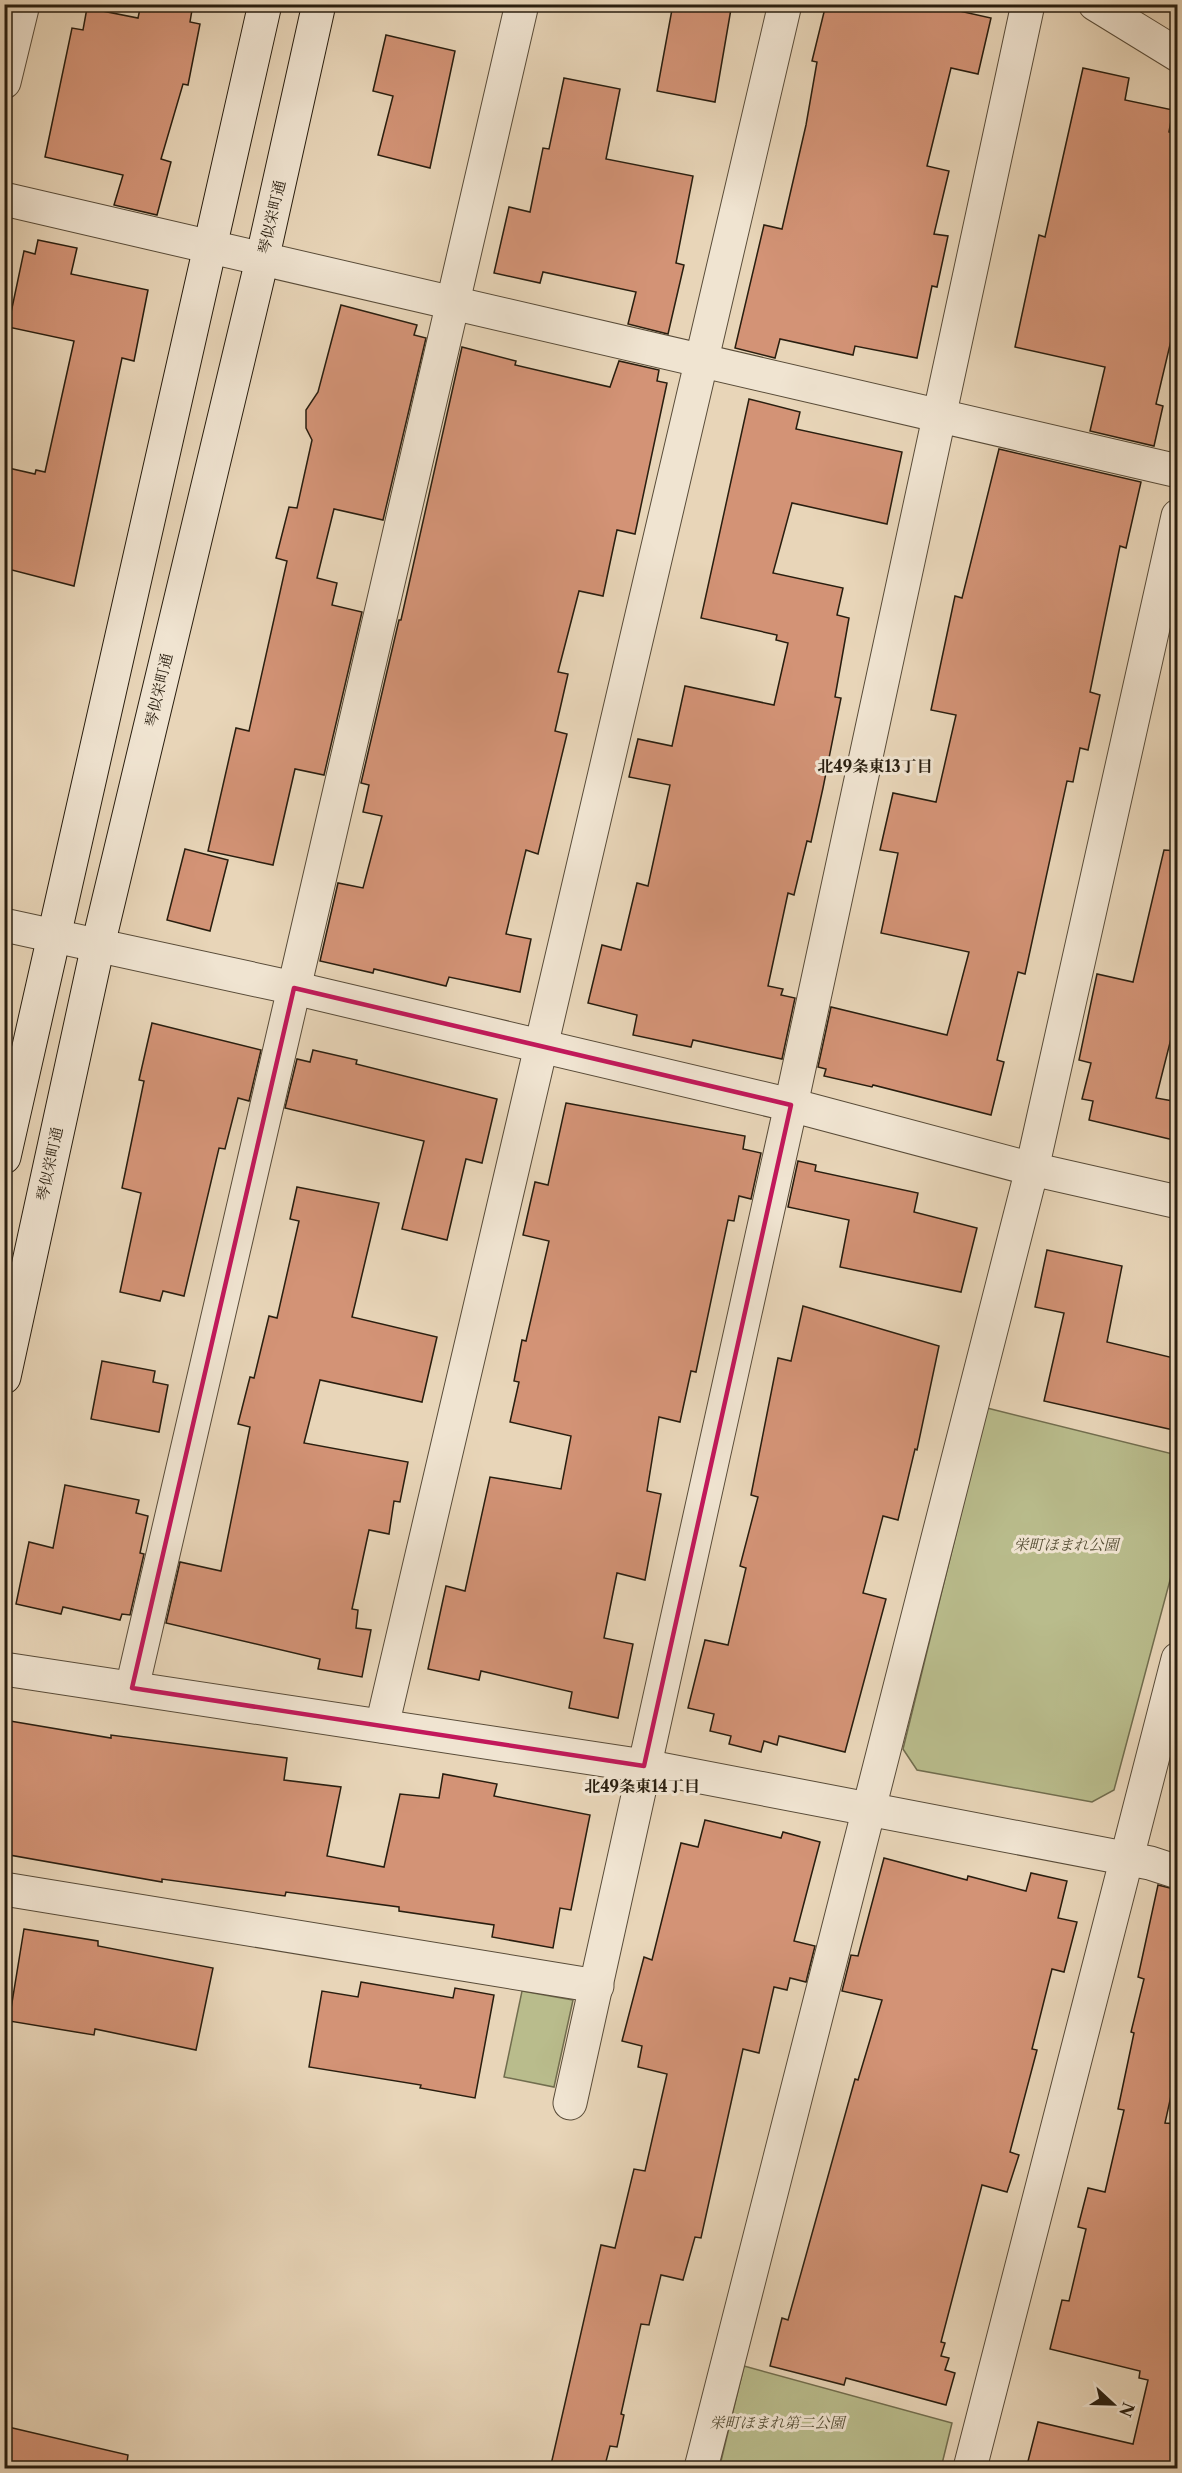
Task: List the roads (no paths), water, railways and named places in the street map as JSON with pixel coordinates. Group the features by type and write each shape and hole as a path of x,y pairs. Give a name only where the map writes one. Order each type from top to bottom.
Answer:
{"street":[{"path":"4,82 23,4"},
{"path":"4,1157 212,248 265,4"},
{"name":"琴似栄町通","path":"4,1377 98,945 262,260 319,4"},
{"path":"132,1688 522,4"},
{"path":"382,1726 784,4"},
{"path":"570,2103 791,1105 1028,4"},
{"path":"1095,4 1178,55"},
{"path":"4,199 453,305 1178,471"},
{"path":"701,2469 1032,1169 1178,516"},
{"path":"4,925 294,987 791,1105 1032,1169 1178,1202"},
{"path":"970,2469 1178,1659"},
{"path":"4,1669 644,1766 1128,1859 1178,1872"},
{"path":"4,1889 597,1986"}],"district":[{"name":"北49条東13丁目","path":"875,766"},
{"name":"北49条東14丁目","path":"642,1786"}],"park label":[{"name":"栄町ほまれ公園","path":"1066,1545"},
{"name":"栄町ほまれ第二公園","path":"777,2423"}]}
